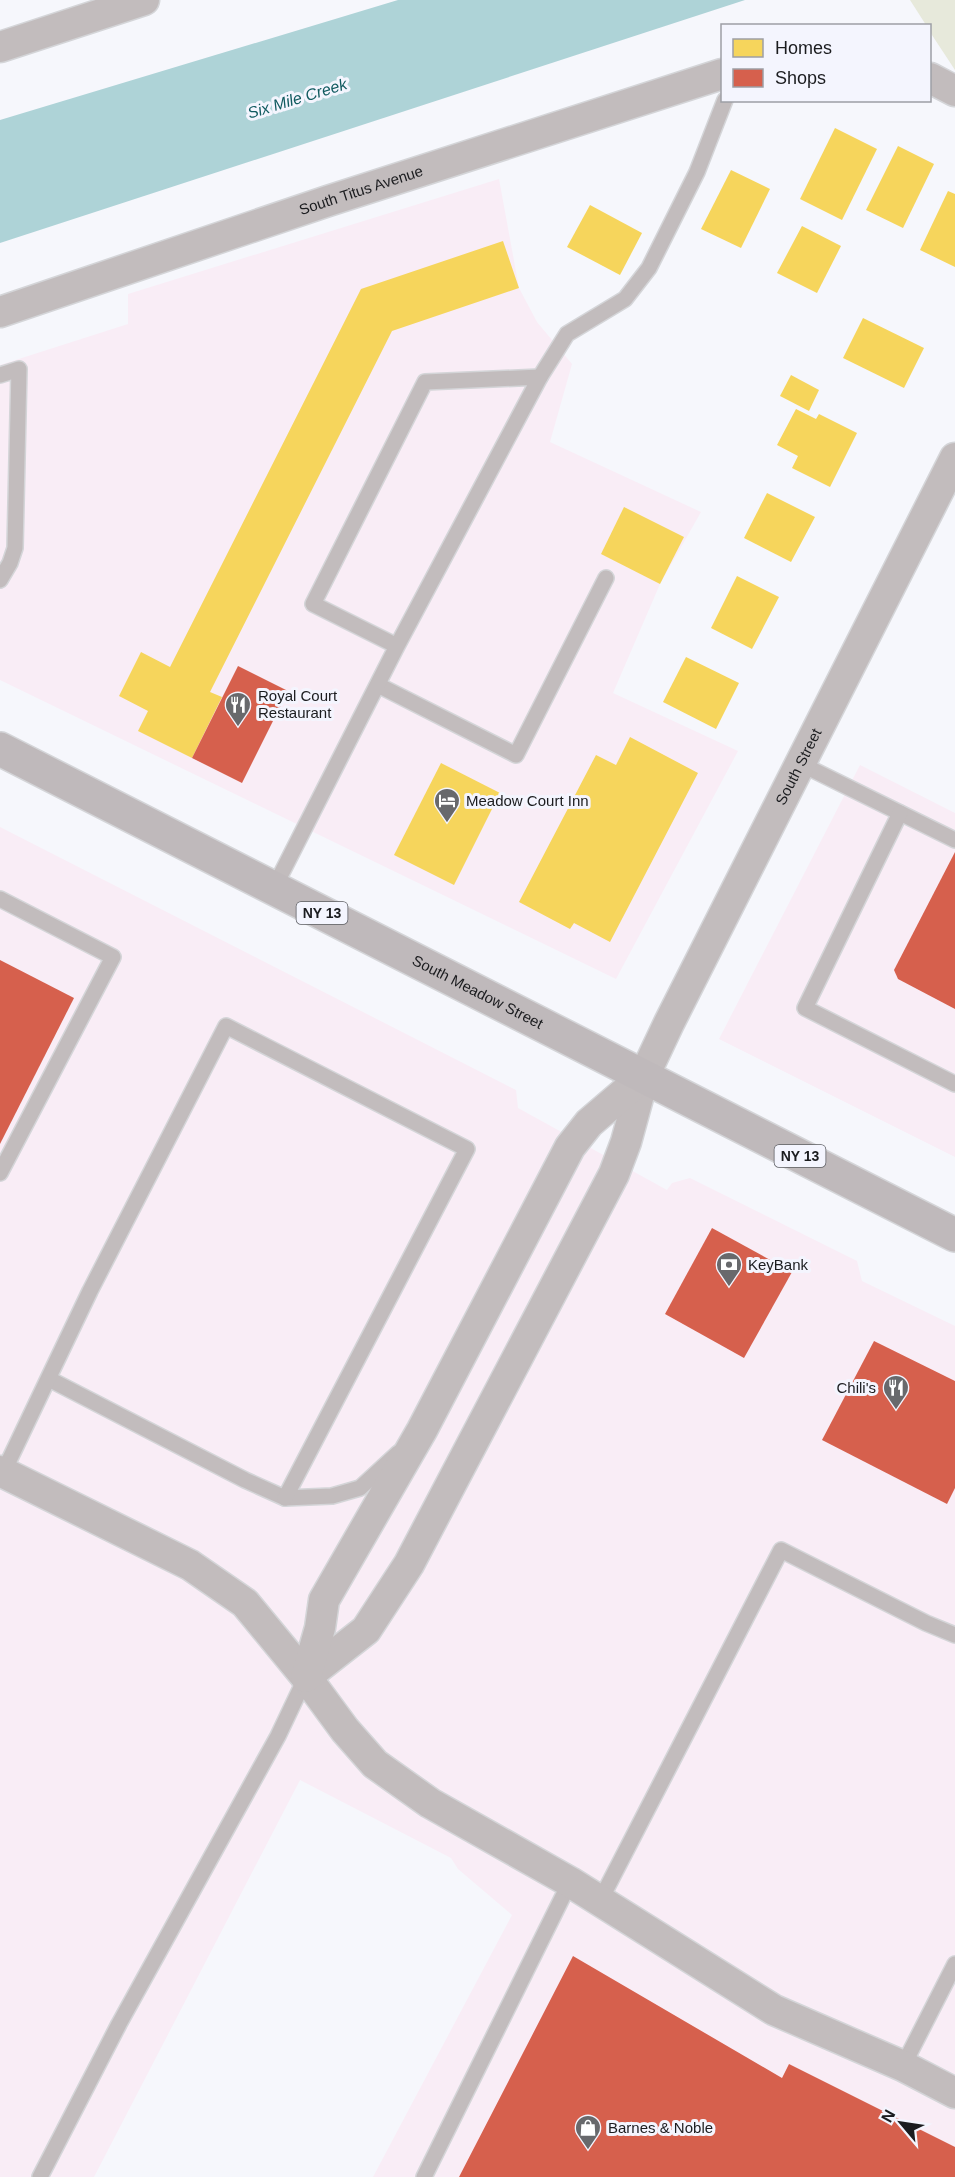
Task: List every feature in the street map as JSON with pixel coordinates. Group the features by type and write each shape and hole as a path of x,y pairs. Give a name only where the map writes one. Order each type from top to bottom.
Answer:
{"highway":[{"name":"South Meadow Street","path":"0,749 955,1235"}],"street":[{"path":"0,47 101,7 144,0"},
{"name":"South Titus Avenue","path":"0,312 328,201 721,75"},
{"path":"931,79 955,91"},
{"name":"South Street","path":"644,1076 955,458"},
{"path":"306,1677 320,1629 324,1600 422,1430 570,1148 589,1123 644,1076"},
{"path":"306,1677 366,1630 409,1564 614,1174 626,1142 644,1076"},
{"path":"1,1472 190,1565 245,1603 306,1677 345,1730 375,1764 430,1803 570,1882 774,2010 903,2066 955,2093"}],"lane":[{"path":"274,888 397,646 540,377 567,334 625,299 649,268 697,172 724,102"},
{"path":"0,375 19,369 16,544 10,563 0,580"},
{"path":"397,646 313,604 425,382 540,377"},
{"path":"378,685 516,755 606,579"},
{"path":"801,764 955,840"},
{"path":"900,813 805,1008 955,1083"},
{"path":"0,899 113,957 0,1173"},
{"path":"1,1472 49,1379 90,1291 226,1026 467,1149 285,1498"},
{"path":"49,1379 245,1480 285,1498 332,1496 360,1488 422,1430"},
{"path":"600,1901 781,1550 926,1623 955,1635"},
{"path":"40,2177 119,2024 278,1736 306,1677"},
{"path":"424,2177 570,1882"},
{"path":"903,2066 955,1964"}],"shaded area":[{"path":"910,0 955,0 955,70 931,34 931,24 925,24"},
{"path":"499,179 519,288 537,322 572,364 550,442 701,512 660,584 613,693 738,751 616,979 0,680 0,365 128,324 128,294"},
{"path":"860,765 955,813 955,1157 719,1039"},
{"path":"0,827 516,1090 518,1108 667,1190 672,1183 690,1178 857,1261 862,1281 955,1326 955,2177 373,2177 512,1915 458,1869 451,1858 300,1780 94,2177 0,2177"}],"water":[{"name":"Six Mile Creek","path":"398,0 745,0 0,243 0,120"}],"building: Homes":[{"path":"835,128 877,149 842,220 800,199"},
{"path":"898,146 934,164 903,228 866,210"},
{"path":"731,170 770,189 741,248 701,229"},
{"path":"948,191 955,194 955,267 920,250"},
{"path":"590,205 642,233 620,275 567,247"},
{"path":"802,226 841,246 817,293 777,273"},
{"path":"503,241 519,288 392,331 210,692 222,697 192,758 138,731 148,711 119,696 141,652 170,667 361,289"},
{"path":"863,318 924,348 904,388 843,358"},
{"path":"791,375 819,390 809,411 780,396"},
{"path":"796,409 816,419 819,414 857,433 830,487 792,468 798,456 777,445"},
{"path":"767,493 815,517 791,562 744,538"},
{"path":"624,507 684,537 660,584 601,554"},
{"path":"737,576 779,597 752,649 711,628"},
{"path":"686,657 739,683 716,729 663,702"},
{"path":"630,737 698,773 610,942 574,923 570,929 519,902 596,755 616,765"},
{"name":"Meadow Court Inn","path":"441,763 500,793 454,885 394,855"}],"building: Shops":[{"name":"Royal Court Restaurant","path":"238,666 288,691 242,783 192,758"},
{"path":"955,852 955,1009 898,979 894,970"},
{"path":"0,960 74,998 0,1144"},
{"path":"712,1228 792,1272 744,1358 665,1314"},
{"name":"Chili's","path":"874,1341 955,1381 955,1488 947,1504 822,1440"},
{"path":"573,1956 782,2078 789,2064 955,2147 955,2177 459,2177"}],"place":[{"name":"Royal Court Restaurant","path":"238,728"},
{"name":"Meadow Court Inn","path":"447,824"},
{"name":"KeyBank","path":"729,1288"},
{"name":"Chili's","path":"896,1411"},
{"name":"Barnes & Noble","path":"588,2151"}]}
